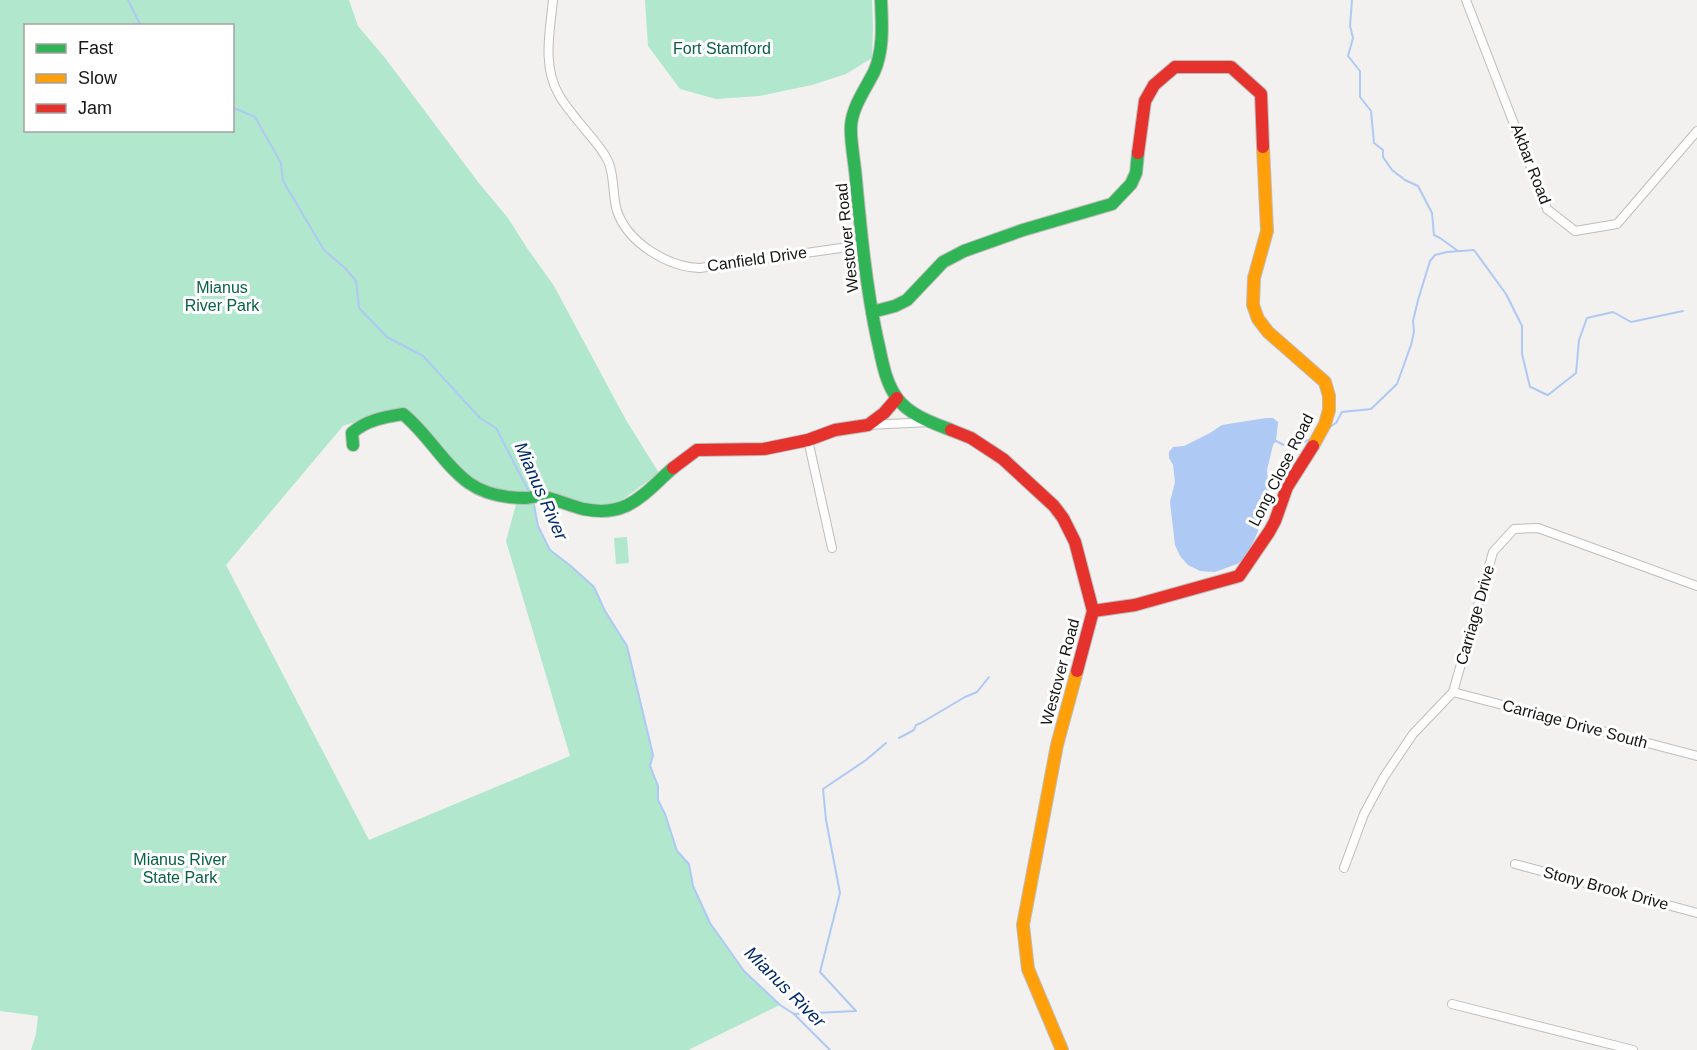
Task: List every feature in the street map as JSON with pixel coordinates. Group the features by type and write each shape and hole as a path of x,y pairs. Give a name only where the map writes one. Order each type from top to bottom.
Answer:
{"street":[{"name":"Canfield Drive","path":"553,0 548,46 549,67 553,83 567,107 601,149 609,163 617,212 647,250 676,264 700,268 862,245"},
{"name":"Westover Road","path":"881,0 880,52 851,125 862,245 872,312 885,374 897,398 908,408 931,422 971,438 988,448 1054,506 1075,542 1094,611 1057,745 1023,925 1028,969 1062,1050"},
{"name":"Akbar Road","path":"1466,0 1546,209 1575,231 1617,224 1697,131"},
{"name":"Long Close Road","path":"872,312 896,306 905,301 913,295 941,262 968,249 1025,229 1113,204 1131,184 1136,172 1145,101 1154,85 1175,67 1231,67 1261,94 1268,231 1254,278 1253,305 1258,319 1268,332 1325,382 1329,391 1328,411 1324,424 1319,437 1286,489 1273,525 1239,576 1135,605 1094,611"},
{"path":"868,425 884,413 897,398"},
{"path":"353,445 352,433 359,427 386,417 403,414 416,424 443,458 471,483 490,494 501,497 534,497 584,509 604,511 629,506 697,450 764,448 808,440 835,430 868,425 931,422"},
{"path":"808,440 832,548"},
{"name":"Carriage Drive","path":"1344,868 1364,814 1384,777 1413,734 1454,692 1493,552 1514,529 1538,528 1697,586"},
{"name":"Carriage Drive South","path":"1454,692 1697,756"},
{"name":"Stony Brook Drive","path":"1515,864 1697,913"},
{"path":"1452,1004 1633,1050"}],"green space":[{"path":"0,0 349,0 358,26 508,218 554,286 626,420 659,473 614,506 596,509 546,491 530,493 538,526 550,550 594,587 605,611 627,646 653,755 651,766 658,786 658,800 677,851 689,864 693,886 710,923 744,971 780,1005 688,1050 31,1050 38,1016 0,1011","holes":["384,413 420,424 472,481 518,497 506,541 570,756 369,840 226,565 343,426"]},
{"name":"Fort Stamford","path":"645,0 872,0 872,58 846,74 812,85 759,96 716,99 680,89 648,46"},
{"path":"627,537 629,563 616,564 614,538"}],"water":[{"path":"1273,418 1278,422 1276,441 1267,470 1269,496 1257,534 1245,559 1215,572 1200,571 1188,565 1180,556 1175,545 1170,502 1175,482 1169,452 1173,447 1184,446 1222,425"}],"waterway":[{"name":"Mianus River","path":"128,0 140,24"},
{"path":"1352,0 1350,26 1353,38 1348,56 1360,71 1360,97 1371,111 1374,143 1383,150 1383,157 1392,170 1418,186 1432,213 1434,235 1458,251"},
{"name":"Mianus River","path":"234,108 255,117 281,163 283,181 324,250 356,281 359,308 387,337 423,356 480,418 496,428 529,492"},
{"path":"1328,428 1336,423 1342,412 1371,409 1397,384 1411,345 1418,300 1430,261 1435,255 1474,250 1506,294 1522,326 1522,354 1530,387 1548,395 1576,373 1579,340 1587,318 1613,312 1631,322 1683,311"},
{"path":"1276,441 1290,448 1313,438"},
{"name":"Mianus River","path":"533,500 538,526 550,550 594,587 605,611 627,646 653,755 650,766 658,786 658,800 677,851 689,864 693,886 710,923 744,971 780,1005 794,1014 830,1050"},
{"path":"899,738 914,730 916,725 977,692 989,677"},
{"path":"794,1014 856,1011 820,972 840,893 826,820 823,789 866,760 886,743"}],"traffic: fast":[{"path":"881,0 882,36 877,64 857,105 851,126 870,299 884,369 897,398 915,414 951,430"},
{"path":"872,312 907,300 943,262 964,251 1023,230 1112,204 1131,184 1136,173 1138,153"},
{"path":"353,445 352,433 363,425 403,414 460,475 482,490 511,497 544,497 583,509 599,511 612,510 633,502 673,468"}],"traffic: slow":[{"path":"1263,147 1267,231 1254,278 1253,305 1258,319 1268,332 1325,382 1329,396 1329,410 1325,424 1313,446"},
{"path":"1062,1050 1028,969 1023,925 1057,745 1077,671"}],"traffic: jam":[{"path":"1138,153 1145,101 1154,85 1175,67 1231,67 1261,94 1263,147"},
{"path":"673,468 697,450 764,449 808,440 835,430 868,425 884,413 897,398"},
{"path":"951,430 971,438 1003,459 1054,506 1063,518 1075,542 1093,611 1077,671"},
{"path":"1093,611 1135,605 1239,576 1269,532 1287,487 1313,446"}],"park label":[{"name":"Mianus River Park","path":"222,296"},
{"name":"Mianus River State Park","path":"180,868"}]}
